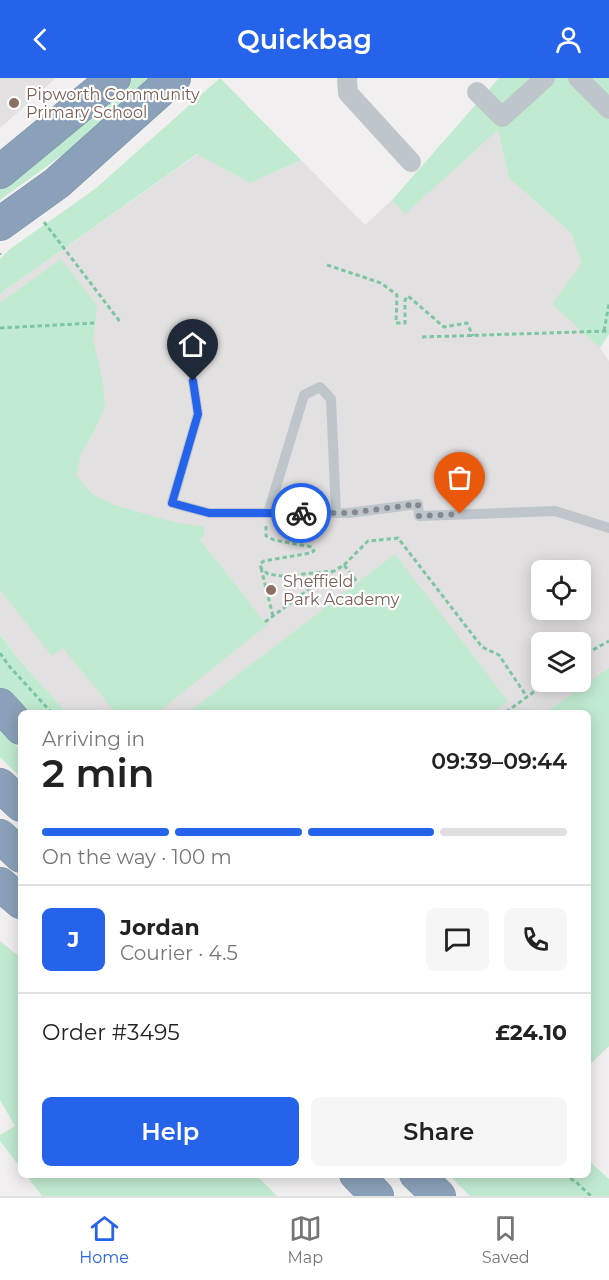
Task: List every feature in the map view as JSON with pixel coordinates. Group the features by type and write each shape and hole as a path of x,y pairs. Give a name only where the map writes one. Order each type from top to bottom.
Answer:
{"highway":[{"path":"0,172 114,78"},
{"path":"0,224 57,183 174,78"},
{"path":"0,705 18,725"},
{"path":"0,784 18,802"},
{"path":"0,836 18,853"},
{"path":"0,884 18,899"},
{"path":"360,1178 377,1196"},
{"path":"420,1178 440,1196"},
{"path":"425,1178 440,1196"}],"street":[{"path":"347,78 348,93 411,162"},
{"path":"477,92 502,117 545,78"},
{"path":"578,78 609,109"}],"lane":[{"path":"193,381 198,414 172,503 209,513 349,513 418,504 419,516 555,511 609,528"},
{"path":"268,513 304,395 320,387 331,399 336,513"}],"path":[{"path":"46,224 121,323"},
{"path":"327,265 381,283 397,295 396,323 405,323 405,300 408,296 444,327 467,323 473,336"},
{"path":"603,331 609,304"},
{"path":"0,328 95,323"},
{"path":"422,337 609,331"},
{"path":"268,513 266,536 274,540 312,547 314,552 264,561 261,564 273,616"},
{"path":"265,622 344,565 368,541 398,538 482,647 499,655 527,697"},
{"path":"344,565 358,583"},
{"path":"261,568 268,574 282,576 334,571"},
{"path":"591,651 609,641"},
{"path":"0,653 49,710"},
{"path":"509,710 534,692"},
{"path":"570,1178 591,1196"}],"shaded area":[{"name":"Pipworth Community Primary School","path":"0,78 56,78 0,128"},
{"name":"Sheffield Park Academy","path":"498,130 509,178 571,233 582,263 600,348 609,361 609,1046 591,1063 591,710 64,710 19,660 0,633 0,294 198,154 250,183 301,160 365,225 392,200 405,213"}],"green space":[{"path":"131,78 161,78 86,138 0,200 0,189 68,135 80,121"},
{"path":"220,78 301,160 250,183 197,154 0,294 0,259 10,249 95,189"},
{"path":"499,78 609,78 609,334 600,348 552,304 582,263 571,233 509,178 498,130 405,214 392,200"},
{"path":"61,259 97,305 93,339 103,383 105,407 81,454 76,475 92,494 114,505 177,523 203,526 205,535 199,539 267,625 161,710 113,710 63,648 52,656 0,590 0,303"},
{"path":"395,554 508,701 496,710 192,710"},
{"path":"0,634 19,660 64,710 19,710 0,695"},
{"path":"609,668 609,1046 591,1063 591,710 549,710 575,692 591,692 591,681"},
{"path":"0,728 18,748 18,775 0,757"},
{"path":"0,941 18,956 18,1164 0,1141 0,1135 15,1126 0,1100"},
{"path":"591,1163 609,1179 609,1196 470,1196 452,1178 591,1178"},
{"path":"28,1178 259,1178 277,1196 42,1196"}],"way so far":[{"path":"301,513 349,513 418,504 419,516 460,514"}],"place":[{"name":"Pipworth Community Primary School","path":"14,103"},
{"name":"Sheffield Park Academy","path":"271,590"}],"route":[{"path":"193,381 198,414 172,503 209,513 301,513"}]}
